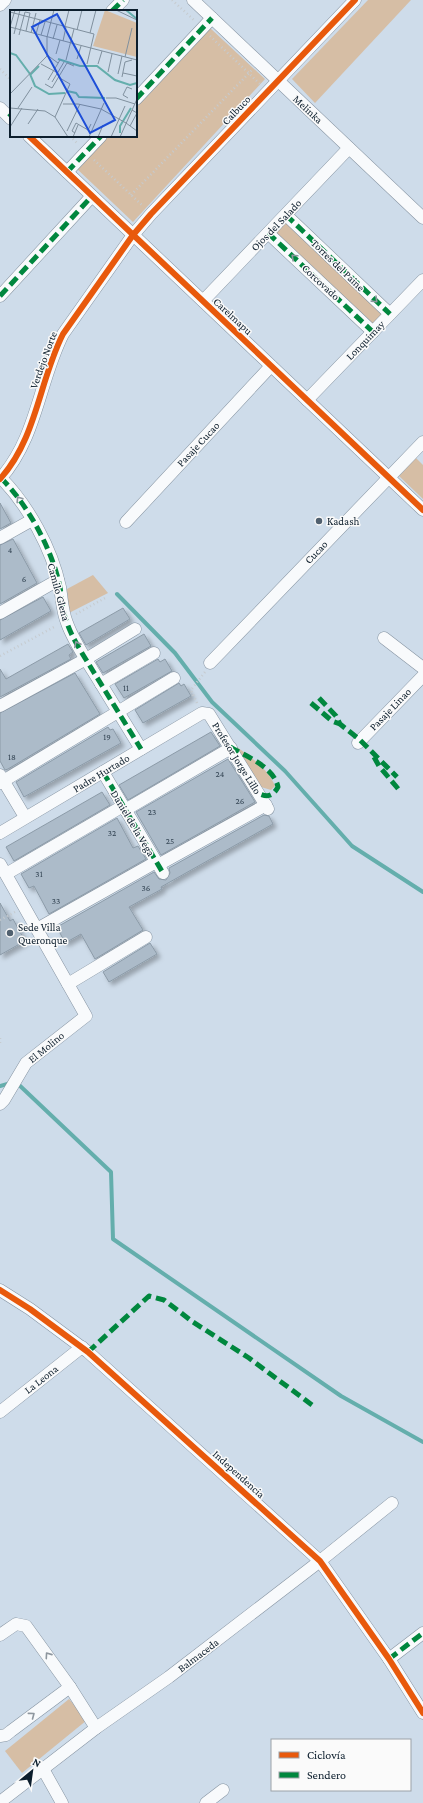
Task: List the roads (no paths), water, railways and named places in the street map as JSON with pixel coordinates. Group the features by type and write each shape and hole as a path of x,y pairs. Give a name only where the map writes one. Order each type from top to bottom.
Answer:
{"street":[{"path":"0,5 5,0"},
{"path":"113,10 123,0"},
{"name":"Melinka","path":"193,0 423,218"},
{"name":"Calbuco","path":"133,235 151,214 355,0"},
{"path":"137,98 212,18"},
{"path":"0,108 10,117"},
{"name":"Carelmapu","path":"30,137 423,510"},
{"path":"67,172 100,137"},
{"name":"Ojos del Salado","path":"203,301 349,148"},
{"path":"0,296 92,196"},
{"name":"Torres del Paine","path":"286,215 390,314"},
{"name":"Corcovado","path":"268,233 373,332"},
{"name":"Verdejo Norte","path":"0,478 17,457 28,435 55,351 63,334 133,235"},
{"name":"Lonquimay","path":"307,400 423,280"},
{"name":"Pasaje Cucao","path":"126,522 271,366"},
{"name":"Cucao","path":"210,663 423,442"},
{"name":"Camilo Glena","path":"0,478 13,490 32,520 49,553 58,580 66,620 86,659 141,749"},
{"path":"0,538 32,520"},
{"path":"0,613 58,580"},
{"path":"0,706 86,659 135,629"},
{"path":"386,635 402,653 423,668"},
{"path":"101,684 154,653"},
{"name":"Pasaje Linao","path":"358,743 423,676"},
{"path":"25,817 1,779 119,713 174,678"},
{"name":"Profesor Jorge Lillo","path":"159,867 267,807 209,714 202,713"},
{"name":"Padre Hurtado","path":"0,833 202,713"},
{"path":"146,937 68,984 24,906 3,873 231,748"},
{"name":"Daniel de la Vega","path":"103,772 159,867"},
{"path":"37,929 159,867"},
{"name":"El Molino","path":"0,1104 11,1089 26,1062 86,1016 68,984"},
{"name":"Independencia","path":"0,1290 30,1309 82,1347 320,1561 389,1659 423,1713"},
{"name":"La Leona","path":"0,1412 82,1347"},
{"name":"Balmaceda","path":"0,1802 96,1728 169,1677 320,1561 392,1503"},
{"path":"0,1635 16,1624 26,1626 96,1728"},
{"path":"389,1659 423,1633"},
{"path":"0,1736 6,1735 70,1688"},
{"path":"43,1770 62,1803"},
{"path":"206,1803 223,1790"}],"waterway":[{"path":"117,594 175,653 212,702 285,771 352,846 423,892"},
{"path":"0,1086 11,1083"},
{"path":"17,1083 111,1172 113,1239 341,1396 423,1442"}],"place":[{"name":"Kadash","path":"319,521"},
{"name":"Sede Villa Queronque","path":"10,933"}]}
